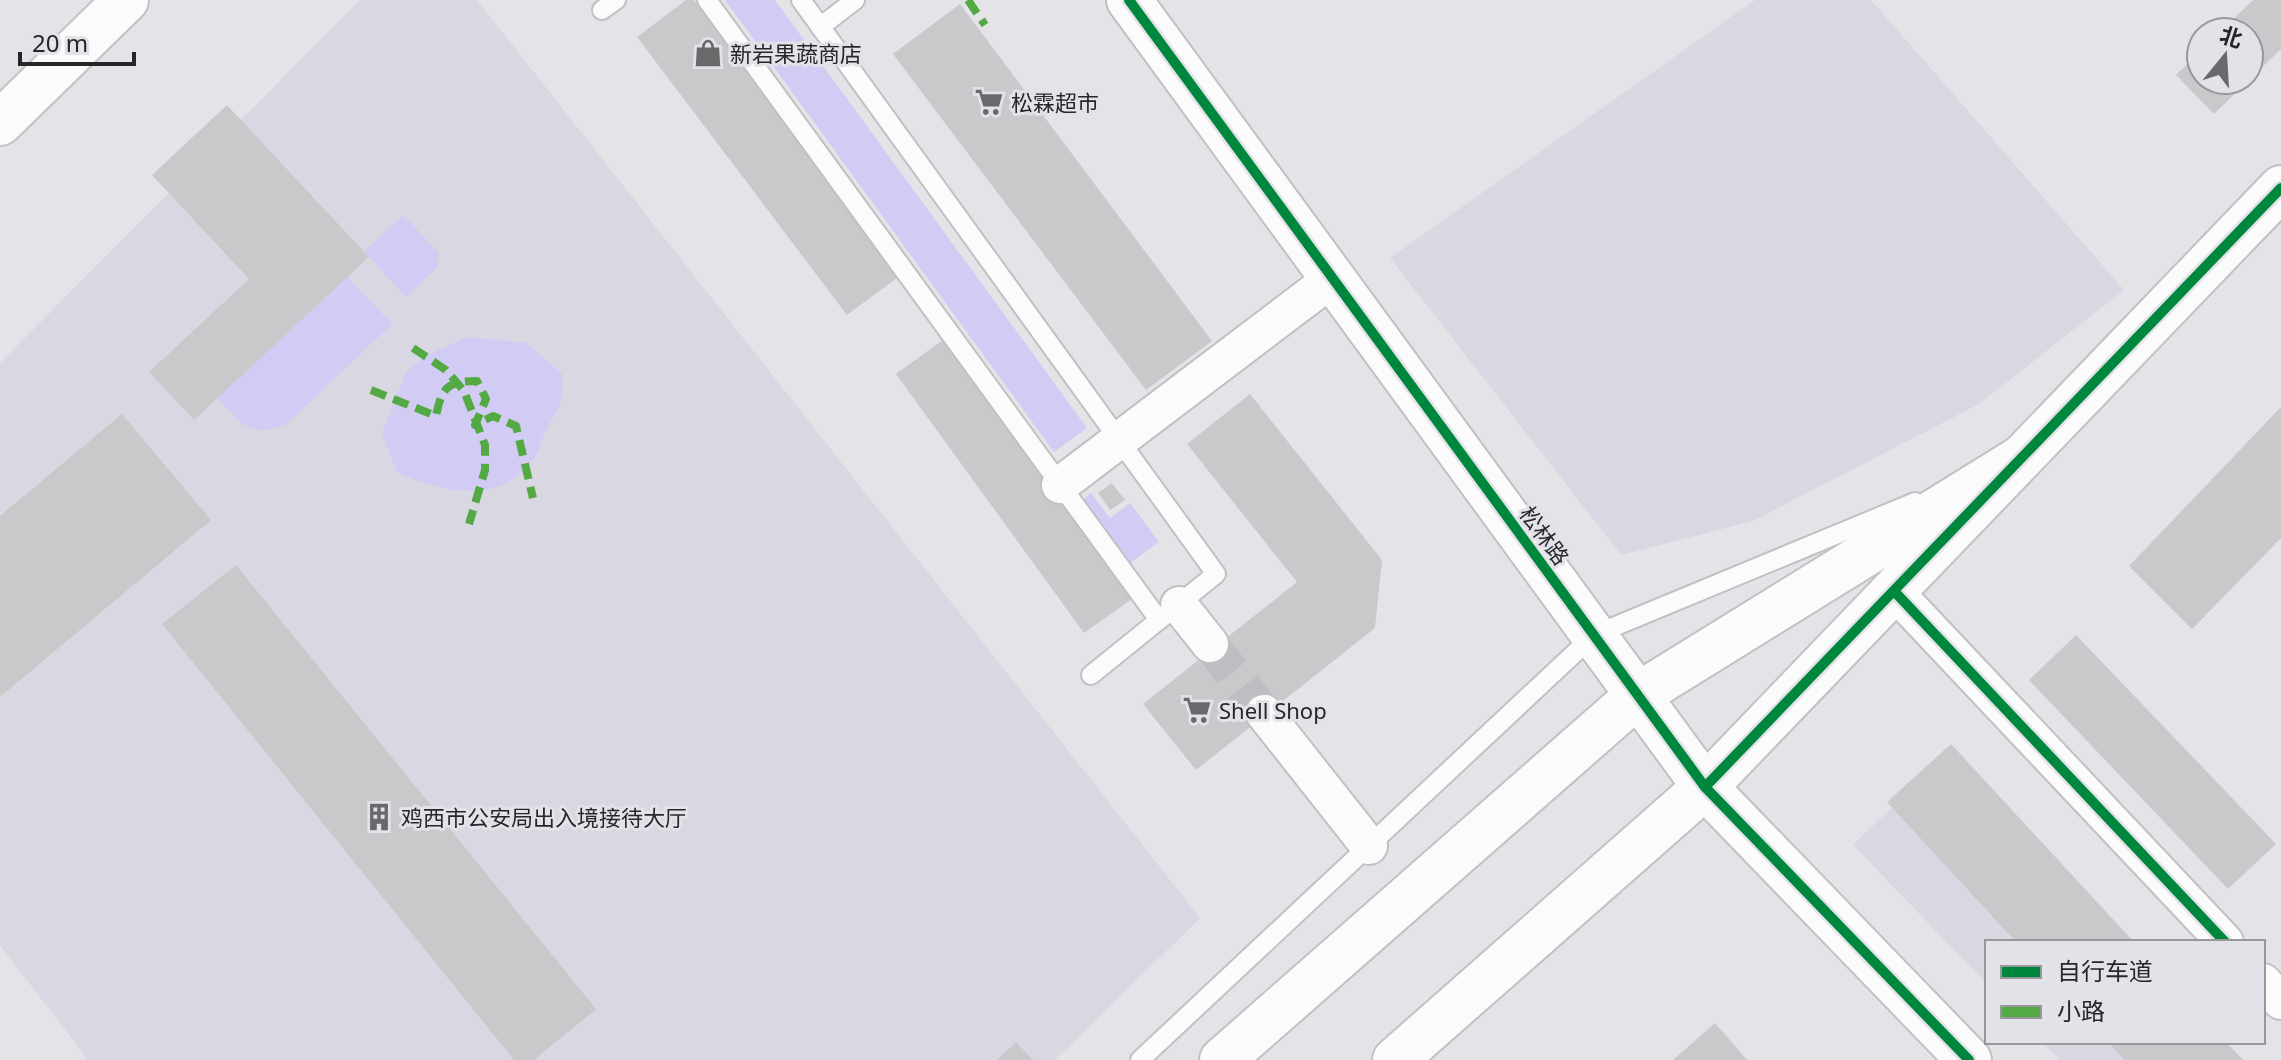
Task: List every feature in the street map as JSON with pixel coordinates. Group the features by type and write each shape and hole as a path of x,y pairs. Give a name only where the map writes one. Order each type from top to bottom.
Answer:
{"street":[{"path":"0,123 126,0"},
{"name":"松林路","path":"1129,0 1705,787 1969,1060"},
{"path":"1395,1060 1705,787 2281,188"},
{"path":"1060,485 1333,278"},
{"path":"1222,1060 1638,695 2021,458"},
{"path":"1894,591 2223,940"},
{"path":"1169,612 1210,644"},
{"path":"1264,713 1369,846"},
{"path":"2265,984 2281,1001"}],"lane":[{"path":"707,0 1060,485 1169,612"},
{"path":"801,0 1216,574 1091,675"},
{"path":"820,27 855,0"},
{"path":"1140,1060 1594,635 2021,458"}],"shaded area":[{"path":"360,0 477,0 1200,918 1055,1060 88,1060 0,945 0,363"},
{"path":"725,0 775,0 1087,428 1054,452"},
{"path":"1755,0 1871,0 2124,290 1979,404 1753,521 1621,555 1390,258"},
{"path":"403,215 439,253 437,267 406,297 364,252"},
{"path":"340,269 392,324 287,424 262,431 242,424 211,392"},
{"path":"467,337 527,343 562,374 560,405 536,455 523,471 508,482 490,489 472,491 433,486 397,472 382,433 406,372 425,356"},
{"path":"1091,493 1110,518 1130,503 1159,542 1126,566 1079,503"},
{"path":"1943,758 2118,940 1985,940 1985,982 1853,845"},
{"path":"2044,1044 2218,1044 2233,1060 2060,1060"}],"building":[{"path":"686,0 694,0 901,275 847,315 637,37"},
{"path":"2253,0 2281,0 2281,49 2265,64 2265,16 2236,16"},
{"path":"960,4 1212,341 1146,390 893,54"},
{"path":"2185,66 2185,84 2176,75"},
{"path":"2196,96 2233,96 2214,114"},
{"path":"227,105 369,257 194,420 149,372 249,279 152,175"},
{"path":"951,334 1139,594 1084,633 896,374"},
{"path":"1250,394 1382,560 1375,628 1196,770 1143,704 1297,582 1187,444"},
{"path":"2281,407 2281,538 2192,629 2129,566"},
{"path":"122,414 211,520 0,697 0,516"},
{"path":"1112,483 1125,500 1110,510 1098,493"},
{"name":"鸡西市公安局出入境接待大厅","path":"236,565 596,1009 534,1060 514,1060 162,624"},
{"path":"2076,635 2276,844 2228,889 2029,680"},
{"path":"1951,744 2132,940 2014,940 1887,802"},
{"path":"1715,1023 1747,1060 1673,1060"},
{"path":"1016,1042 1033,1060 997,1060"},
{"path":"2110,1044 2228,1044 2243,1060 2125,1060"}],"tunnel":[{"path":"1210,644 1264,713"}],"marked path":[{"path":"968,0 985,25"},
{"path":"413,348 446,370 464,391 485,445 485,470 469,524"},
{"path":"371,390 436,416 441,398 452,384 477,381 486,399 475,425 493,416 516,426 533,498"}],"cycle path":[{"path":"1129,0 1705,787 1969,1060"},
{"path":"1705,787 2281,188"},
{"path":"1894,591 2223,940"}],"place":[{"name":"新岩果蔬商店","path":"708,53"},
{"name":"松霖超市","path":"989,102"},
{"name":"Shell Shop","path":"1197,710"},
{"name":"鸡西市公安局出入境接待大厅","path":"379,817"}]}
